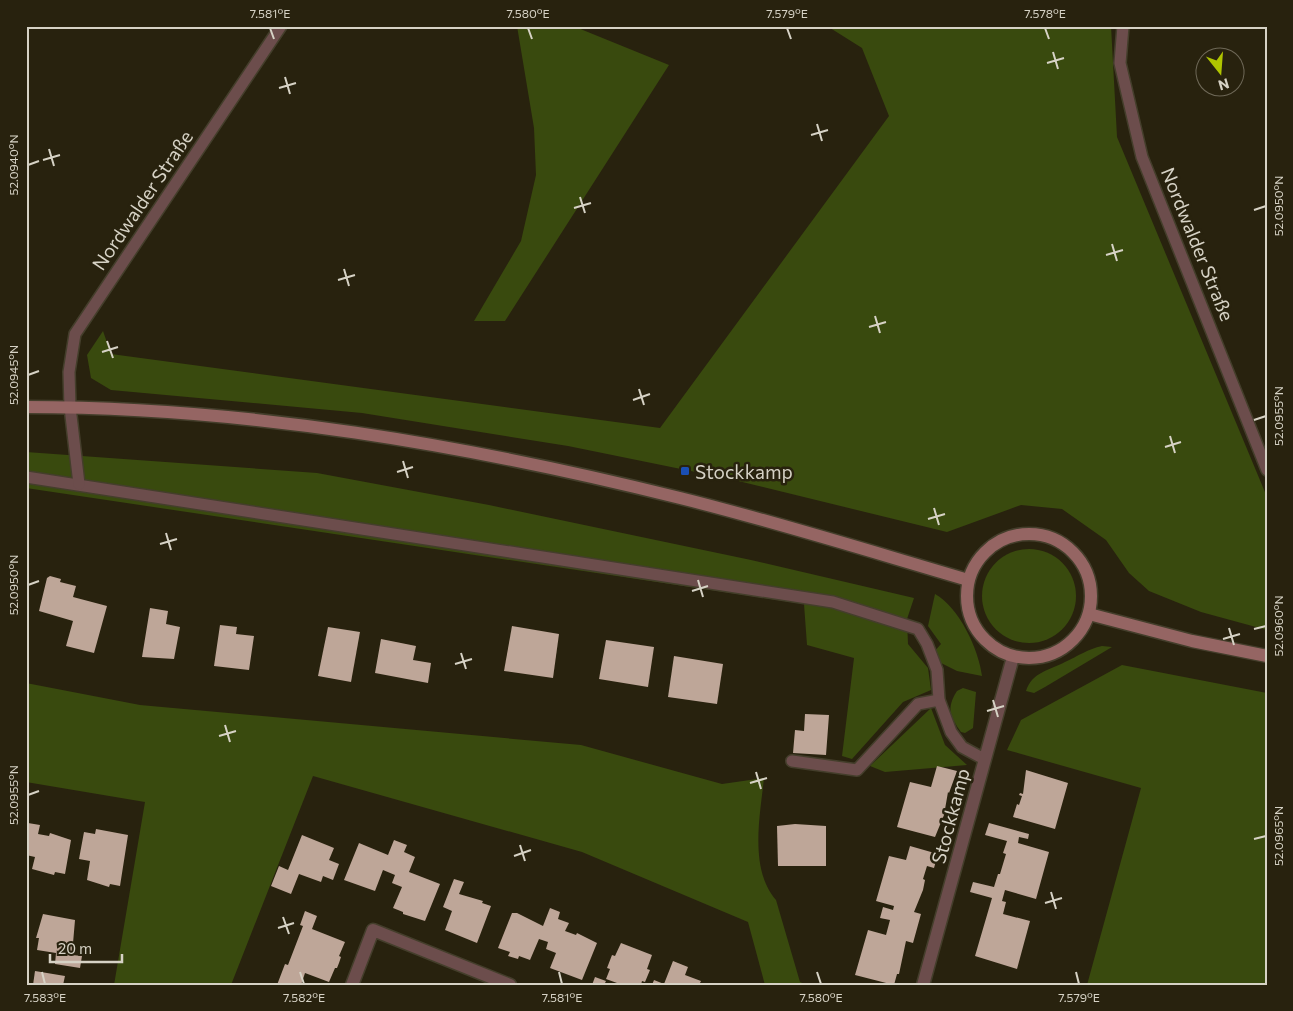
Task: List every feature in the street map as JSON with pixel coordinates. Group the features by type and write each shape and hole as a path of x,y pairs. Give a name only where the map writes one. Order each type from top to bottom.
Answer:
{"main road":[{"path":"26,407 175,412 299,426 471,452 680,498 968,580"},
{"path":"1026,533 1046,536 1064,544 1079,558 1088,575 1092,594 1089,614 1081,632 1068,645 1051,655 1032,659 1013,656 995,649 980,636 970,619 966,600 968,580 976,562 990,547 998,542 1007,537 1026,533"},
{"path":"1089,614 1192,641 1267,656"}],"street":[{"name":"Stockkamp","path":"923,985 1013,656"},
{"path":"352,985 373,930 510,985"}],"lane":[{"name":"Nordwalder Straße","path":"79,484 70,407 69,372 75,334 281,26"},
{"name":"Nordwalder Straße","path":"1123,26 1120,63 1142,157 1267,470"},
{"path":"26,477 833,602 918,628 927,644 936,670 939,700 951,732 962,747 984,759"},
{"path":"792,761 857,770 918,704 939,700"}],"green space":[{"path":"517,26 573,26 669,65 505,321 474,321 521,241 536,175 534,128"},
{"path":"827,26 1111,26 1117,137 1267,497 1267,630 1201,612 1149,591 1129,573 1106,540 1062,509 1021,505 947,532 730,479 568,446 362,413 111,390 91,378 87,355 103,331 111,354 660,428 889,116 862,48"},
{"path":"26,452 317,473 489,505 751,560 914,598 907,619 908,644 928,668 931,690 903,702 852,759 842,756 854,658 807,645 804,604 26,488"},
{"path":"1029,549 1047,553 1062,563 1072,578 1076,596 1072,614 1062,629 1047,639 1029,643 1011,639 996,629 986,614 982,596 986,578 996,563 1011,553"},
{"path":"935,594 944,600 960,619 977,654 982,676 957,671 935,660 934,652 941,644 928,626"},
{"path":"1102,646 1112,647 1034,693 1026,691 1033,680 1042,672"},
{"path":"1122,665 1267,693 1267,985 1087,985 1141,788 1007,750 1021,720"},
{"path":"26,683 140,705 581,745 722,784 764,778 758,842 762,873 776,900 800,982 807,985 765,985 748,922 582,852 313,776 231,985 114,985 145,802 26,782"},
{"path":"963,688 976,692 973,728 965,733 961,732 954,722 951,712 951,702 957,691"},
{"path":"931,708 945,745 967,765 885,772 870,766"}],"building":[{"path":"50,576 61,579 60,582 76,586 73,597 107,606 94,653 66,646 73,621 39,611 47,578"},
{"path":"150,608 168,611 166,624 180,627 174,659 142,657"},
{"path":"220,625 237,627 236,634 254,636 249,670 214,666"},
{"path":"512,626 559,634 553,678 504,671"},
{"path":"328,627 360,632 351,682 318,676"},
{"path":"381,639 416,646 413,660 431,663 428,683 375,673"},
{"path":"606,640 654,647 648,687 599,679"},
{"path":"674,656 723,664 717,704 668,697"},
{"path":"805,714 829,715 826,755 793,753 795,730 804,731"},
{"path":"937,766 957,771 948,792 944,815 935,837 897,827 910,782 931,787"},
{"path":"1026,770 1068,783 1055,829 1013,817 1022,796 1019,795 1020,793 1023,794"},
{"path":"28,823 40,825 38,834 49,836 50,833 71,840 65,874 55,872 54,875 32,869 35,857 26,855"},
{"path":"989,823 1029,834 1028,839 1019,837 1018,843 1049,852 1036,899 1005,890 1002,901 1006,902 1003,914 1030,921 1017,969 975,956 992,898 970,892 973,882 994,887 1006,854 1003,853 1007,841 985,835"},
{"path":"795,824 826,826 826,866 778,866 777,826"},
{"path":"96,829 128,835 120,886 110,884 109,887 87,880 90,861 79,859 84,832 95,834"},
{"path":"302,835 334,848 329,860 339,864 333,880 323,876 321,882 299,874 291,894 271,886 279,866 288,870"},
{"path":"394,840 407,845 404,852 415,857 409,872 440,884 425,921 403,914 403,912 393,908 402,887 392,883 395,875 383,870 375,891 344,880 359,843 388,855"},
{"path":"910,846 938,854 934,868 927,866 923,879 925,880 923,890 914,912 921,914 913,943 906,941 899,974 897,974 894,985 855,975 868,930 886,935 890,920 880,918 883,907 893,910 894,906 876,901 889,856 906,860"},
{"path":"454,879 464,882 459,894 483,901 482,903 491,906 477,943 445,930 452,911 443,907"},
{"path":"550,908 560,912 558,919 569,923 565,931 576,935 577,933 597,943 582,980 550,968 556,953 546,949 548,942 539,939 530,960 519,956 518,959 508,956 510,952 498,948 512,913 517,913 543,926"},
{"path":"305,911 317,916 312,929 345,942 339,956 341,957 339,963 329,982 305,973 301,985 277,985 285,964 288,965 303,926 300,925"},
{"path":"43,914 75,920 72,955 82,956 80,968 55,964 56,953 37,950 39,938 36,938"},
{"path":"621,943 652,955 647,969 650,970 645,982 642,981 641,985 617,985 617,983 606,979 610,969 607,968 612,955 615,956"},
{"path":"673,961 688,967 685,975 701,981 699,985 652,985 654,980 664,984"},
{"path":"35,971 65,976 63,985 33,985"},
{"path":"595,977 606,981 604,985 592,985"}],"place":[{"name":"Stockkamp","path":"685,471"}]}
